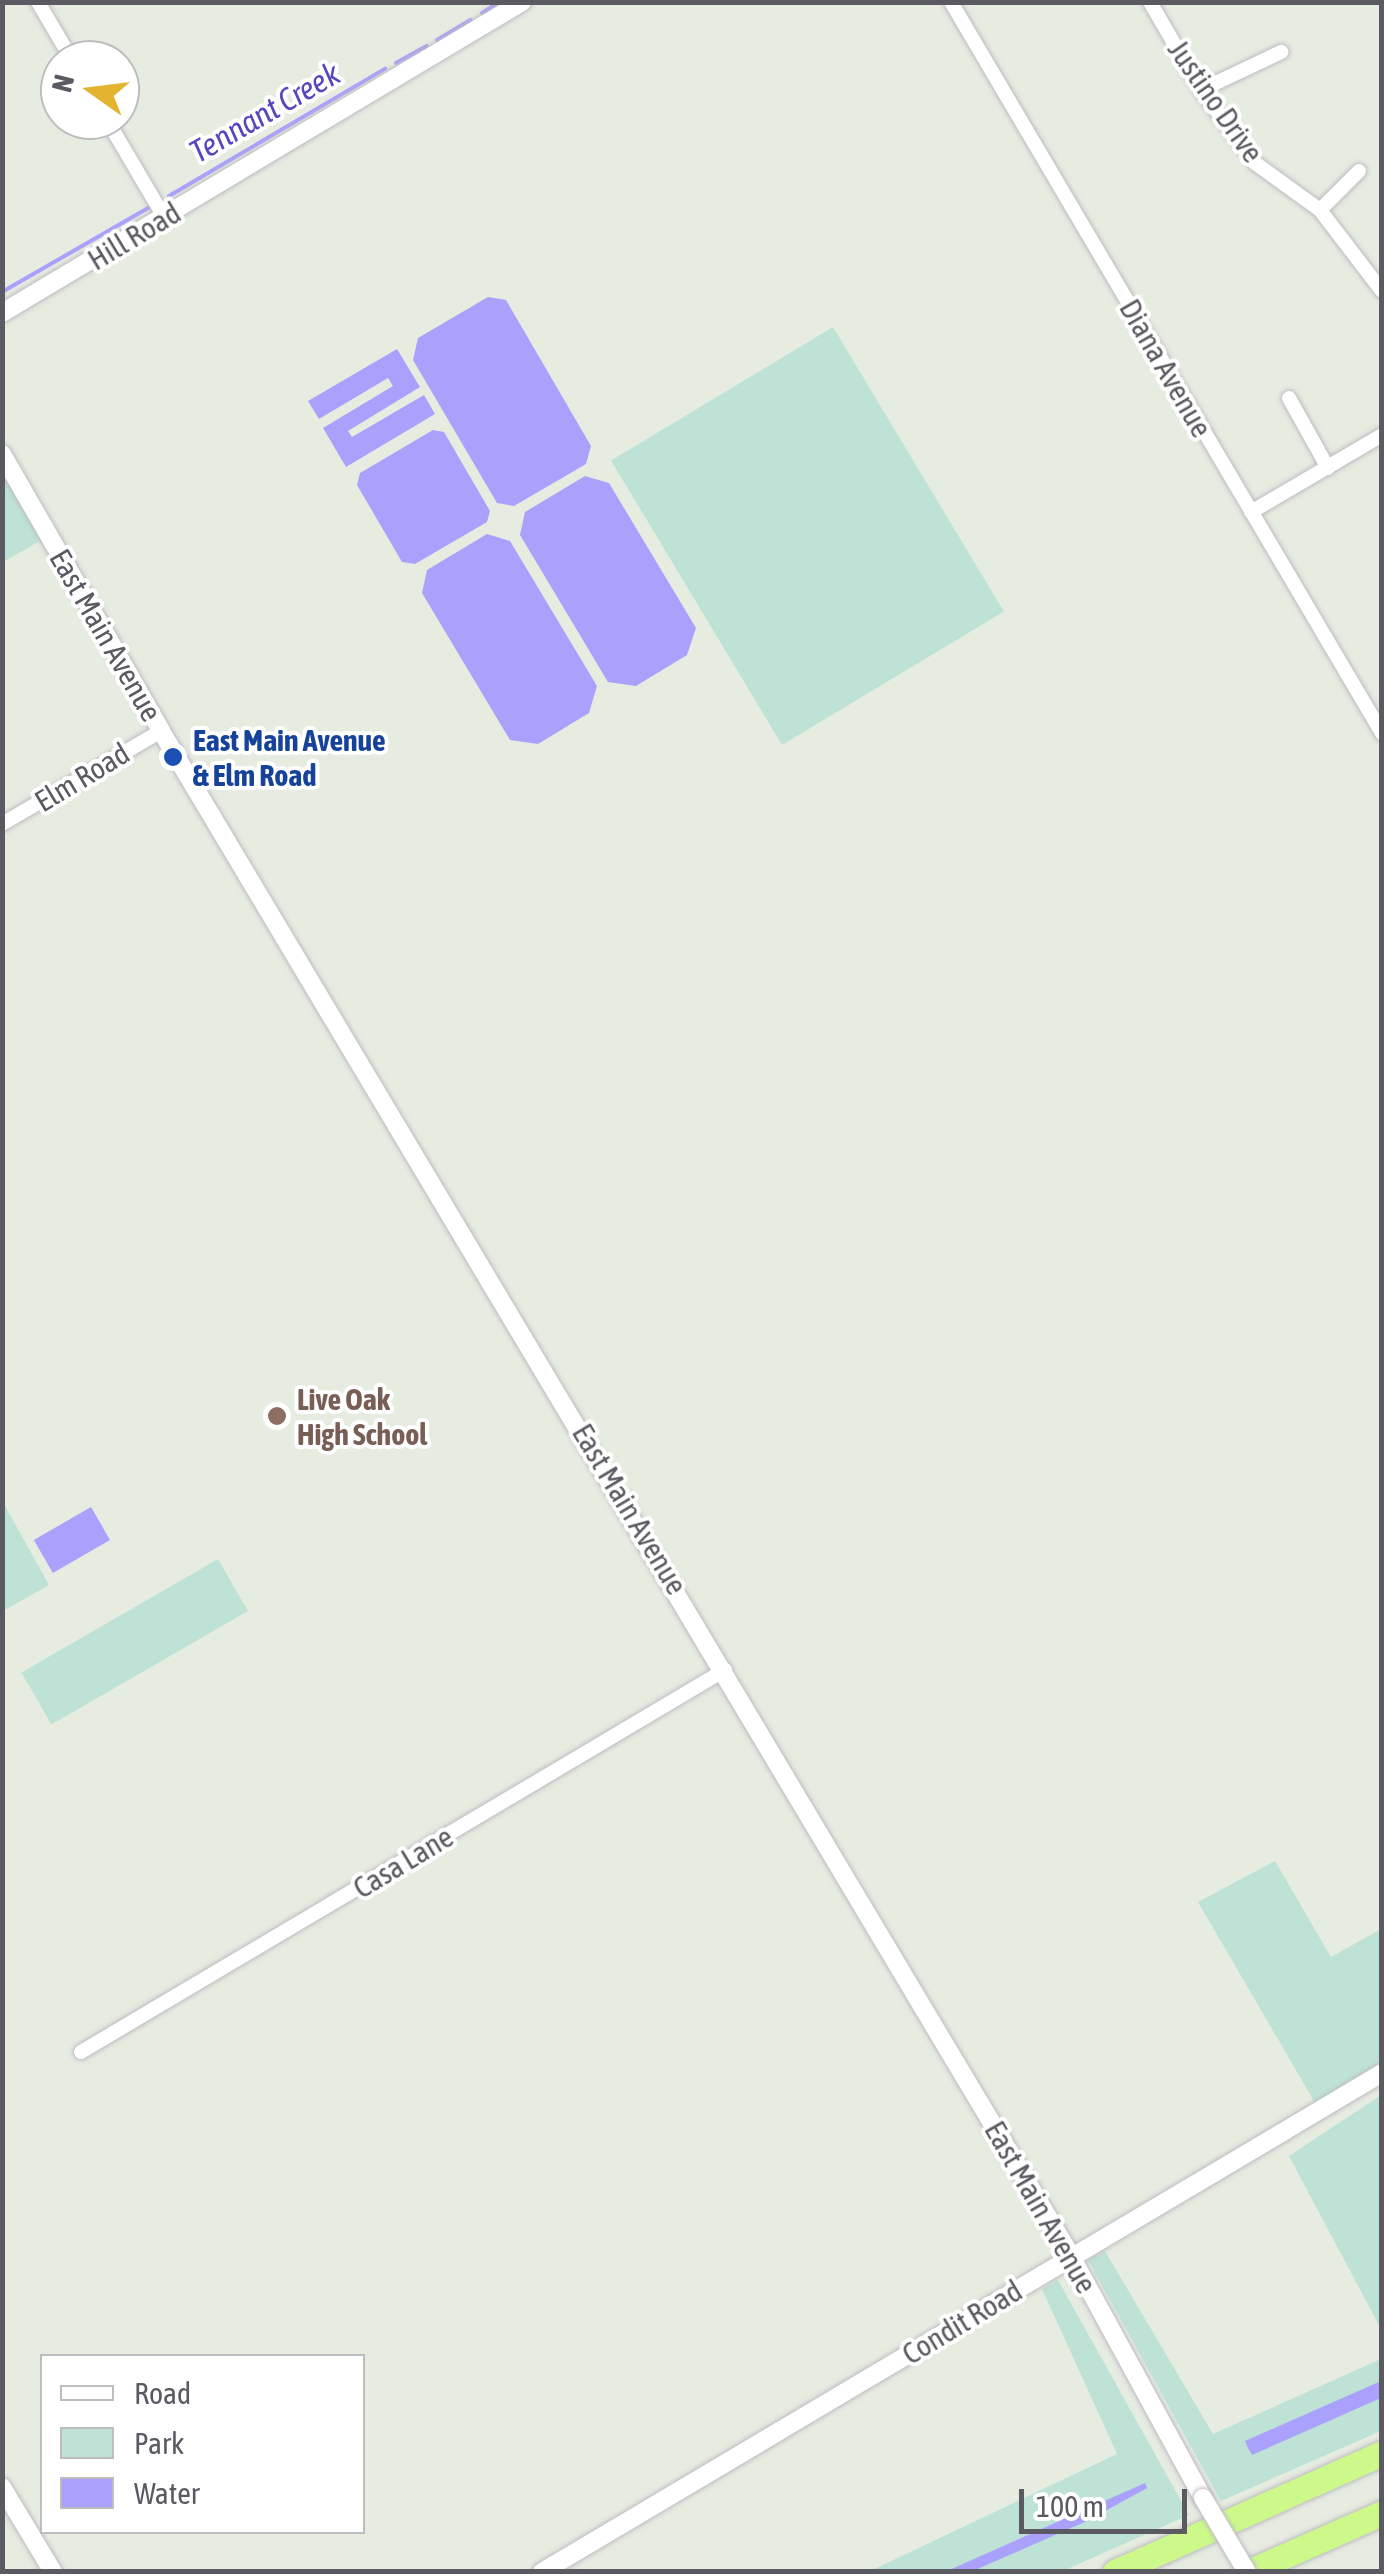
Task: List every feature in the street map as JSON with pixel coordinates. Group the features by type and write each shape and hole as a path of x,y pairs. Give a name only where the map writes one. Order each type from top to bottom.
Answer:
{"highway":[{"path":"1114,2572 1382,2453"},
{"path":"1248,2572 1382,2513"}],"street":[{"path":"38,2 60,40"},
{"name":"Hill Road","path":"2,314 166,220 237,170 522,2"},
{"name":"Diana Avenue","path":"951,2 1382,733"},
{"name":"Justino Drive","path":"1150,2 1201,90 1255,163 1320,210 1382,291"},
{"path":"1201,90 1281,52"},
{"path":"119,140 166,220"},
{"path":"1320,210 1360,171"},
{"path":"1288,398 1328,468"},
{"path":"1251,512 1382,435"},
{"name":"East Main Avenue","path":"2,454 161,731 725,1670 1070,2256 1248,2572"},
{"name":"Elm Road","path":"2,824 161,731"},
{"name":"Casa Lane","path":"80,2052 725,1670"},
{"name":"Condit Road","path":"542,2572 1382,2073"},
{"path":"2,2488 40,2572"},
{"path":"2,2488 52,2572"}],"green space":[{"path":"833,327 1004,612 782,745 611,460"},
{"path":"2,465 45,538 3,562 2,562"},
{"path":"3,1502 49,1585 2,1611"},
{"path":"218,1559 248,1611 51,1724 21,1672"},
{"path":"1275,1861 1331,1957 1381,1929 1381,2071 1318,2108 1198,1902"},
{"path":"1381,2095 1381,2329 1289,2156"},
{"path":"1105,2251 1213,2434 1381,2359 1381,2431 1221,2501 1088,2260"},
{"path":"1058,2280 1189,2515 1063,2571 868,2572 1117,2454 1042,2289"}],"water":[{"path":"488,297 506,300 591,446 586,464 514,506 497,503 413,360 418,338"},
{"path":"397,349 420,387 348,431 352,437 424,395 435,414 346,467 323,428 393,386 388,378 319,419 308,401"},
{"path":"433,430 444,432 490,511 487,522 415,564 402,562 357,485 360,473"},
{"path":"585,476 609,483 696,628 687,655 636,686 608,682 520,535 525,512"},
{"path":"487,534 510,541 597,686 589,713 538,744 510,740 422,593 427,570"},
{"path":"91,1507 110,1540 53,1573 34,1540"},
{"path":"1381,2381 1381,2398 1252,2455 1248,2448 1245,2441"},
{"path":"1145,2483 1147,2488 1087,2521 973,2571 947,2571"}],"waterway":[{"name":"Tennant Creek","path":"482,13 498,3"},
{"name":"Tennant Creek","path":"437,40 470,20"},
{"name":"Tennant Creek","path":"396,63 427,46"},
{"name":"Tennant Creek","path":"169,196 385,69"},
{"name":"Tennant Creek","path":"2,292 150,207"}],"place":[{"name":"East Main Avenue & Elm Road","path":"173,757"},
{"name":"Live Oak High School","path":"277,1416"}]}
